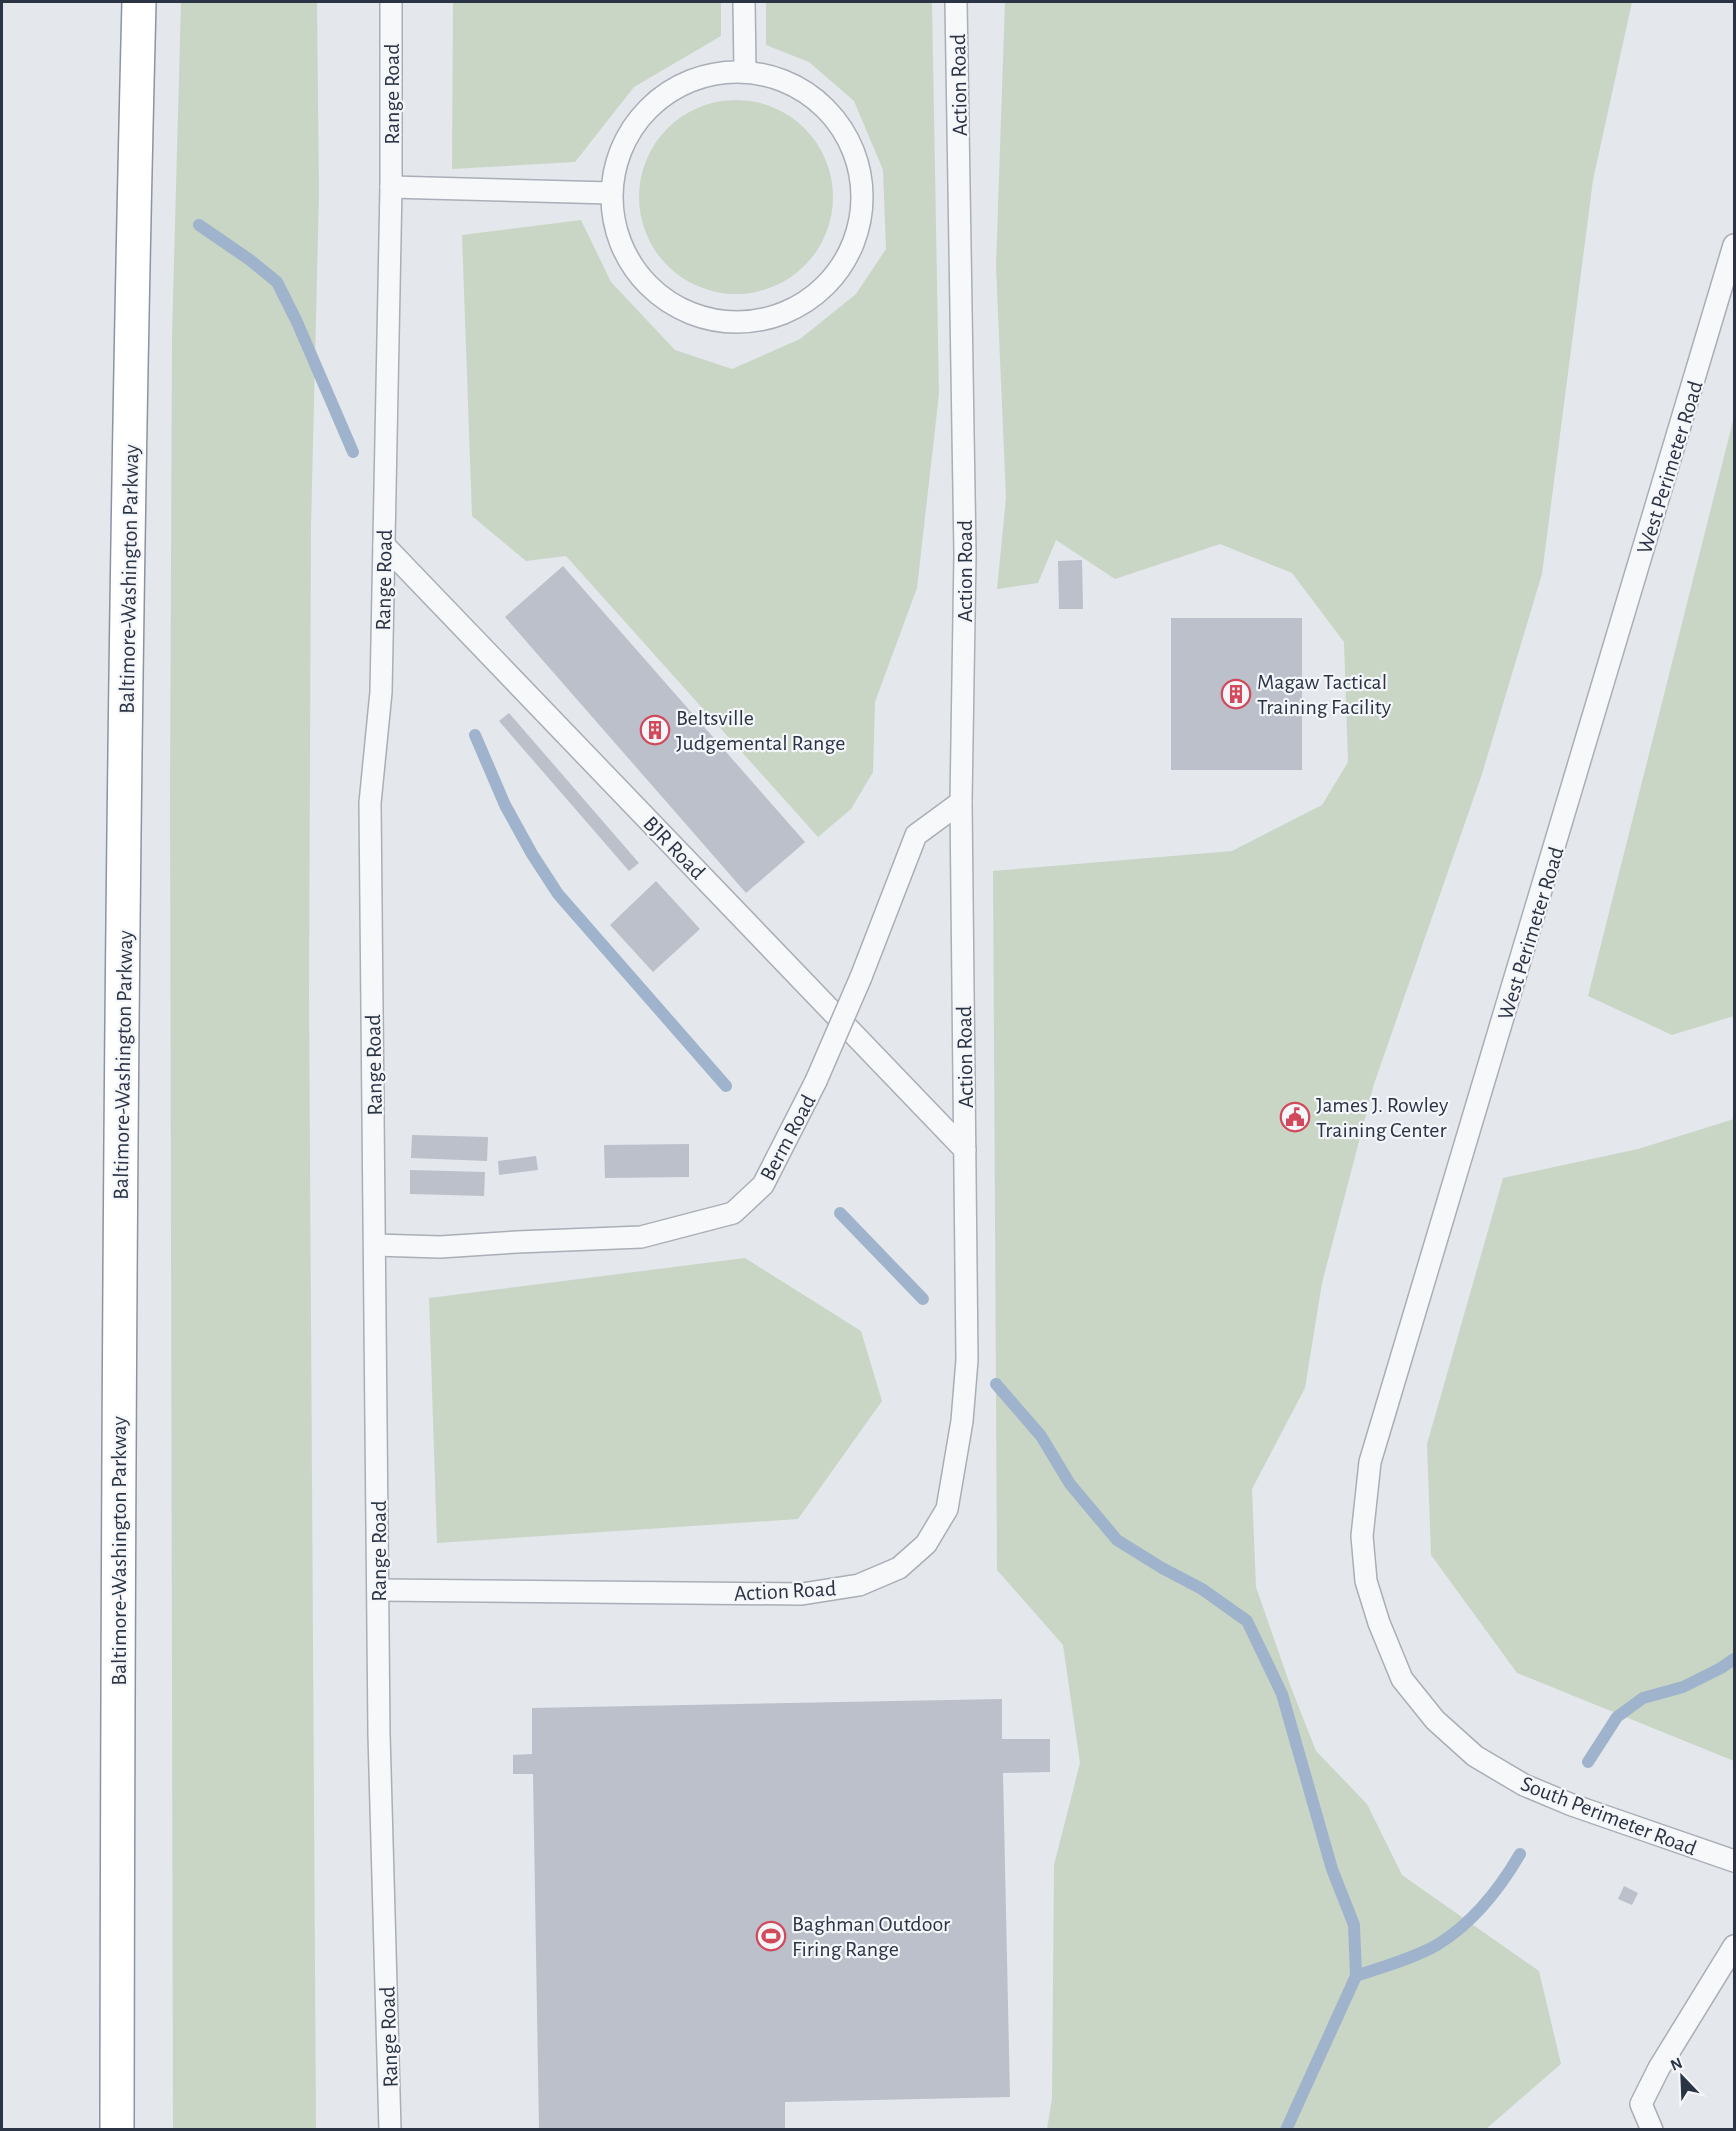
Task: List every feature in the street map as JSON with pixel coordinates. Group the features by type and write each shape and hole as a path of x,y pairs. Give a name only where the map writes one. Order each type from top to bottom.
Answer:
{"highway":[{"name":"Baltimore-Washington Parkway","path":"117,2130 118,1366 131,325 139,2"}],"lane":[{"name":"Range Road","path":"390,2130 379,1734 370,803 381,692 391,187 391,2"},
{"path":"744,2 745,71"},
{"name":"Action Road","path":"378,1590 802,1594 859,1585 899,1568 926,1544 946,1509 962,1421 967,1360 961,802 964,554 956,2"},
{"path":"745,71 786,80 821,103 848,136 862,176 862,218 848,258 822,290 786,313 745,323 703,319 665,302 634,273 616,235 610,193 618,154 638,119 668,92 705,75 745,71"},
{"path":"391,187 610,193"},
{"name":"West Perimeter Road","path":"1378,1623 1366,1581 1362,1536 1370,1462 1734,245"},
{"name":"BJR Road","path":"384,545 965,1150"},
{"name":"Berm Road","path":"375,1245 440,1247 641,1237 733,1213 763,1185 816,1081 861,978 916,835 961,802"},
{"name":"South Perimeter Road","path":"1378,1623 1402,1679 1435,1720 1475,1756 1524,1785 1572,1805 1734,1861"},
{"path":"1652,2130 1641,2104 1659,2068 1734,1946"}],"green space":[{"path":"181,2 317,2 319,194 311,527 309,994 316,2129 173,2129 170,794 172,335"},
{"path":"453,2 721,2 721,36 634,87 575,162 452,169"},
{"path":"766,2 932,2 939,394 917,588 875,702 873,772 851,809 818,837 566,556 526,561 472,516 462,235 581,220 611,282 675,350 732,369 800,339 856,294 886,249 883,170 854,101 809,62 766,45"},
{"path":"1005,2 1632,2 1593,180 1542,574 1482,774 1374,1084 1322,1283 1305,1388 1252,1489 1256,1587 1316,1751 1367,1804 1402,1875 1539,1971 1561,2064 1486,2129 1047,2129 1052,2099 1054,1865 1080,1763 1063,1645 997,1570 993,871 1232,851 1322,805 1348,762 1344,642 1292,573 1220,544 1115,579 1056,540 1038,583 997,589 1006,498 996,266"},
{"path":"726,100 746,100 782,111 805,128 817,143 826,160 833,187 833,207 826,234 817,251 805,266 790,278 773,287 746,294 726,294 690,283 661,259 650,243 643,225 639,207 639,187 650,151 674,122 690,111 708,104"},
{"path":"1734,417 1734,1016 1672,1035 1588,996"},
{"path":"1734,1119 1734,1761 1517,1673 1431,1555 1427,1444 1503,1178 1638,1149"},
{"path":"745,1258 861,1331 882,1401 798,1519 437,1543 429,1298"}],"building":[{"path":"1082,560 1083,609 1059,609 1058,561"},
{"name":"Beltsville Judgemental Range","path":"563,566 805,842 746,893 505,617"},
{"name":"Magaw Tactical Training Facility","path":"1171,618 1302,618 1302,770 1171,770"},
{"path":"509,713 639,863 629,871 499,721"},
{"path":"656,881 700,929 653,972 610,925"},
{"path":"412,1135 488,1137 487,1161 411,1158"},
{"path":"689,1144 689,1177 605,1178 604,1145"},
{"path":"536,1156 538,1170 499,1175 498,1161"},
{"path":"410,1170 485,1172 484,1196 410,1194"},
{"name":"Baghman Outdoor Firing Range","path":"1002,1699 1002,1739 1050,1739 1050,1772 1003,1773 1010,2097 785,2102 785,2130 539,2130 533,1774 513,1774 513,1755 532,1754 532,1708"},
{"path":"1624,1886 1638,1893 1632,1905 1618,1899"}],"waterway":[{"path":"199,225 250,260 277,282 297,322 353,452"},
{"path":"475,735 505,805 532,854 558,894 726,1086"},
{"path":"840,1213 923,1299"},
{"path":"996,1384 1041,1436 1070,1484 1117,1540 1202,1589 1247,1621 1282,1694 1332,1869 1354,1925 1356,1976 1286,2130"},
{"path":"1588,1762 1617,1717 1643,1698 1683,1687 1734,1659"},
{"path":"1356,1976 1417,1954 1450,1936 1484,1905 1520,1854"}],"place":[{"name":"Magaw Tactical Training Facility","path":"1236,694"},
{"name":"Beltsville Judgemental Range","path":"655,730"},
{"name":"James J. Rowley Training Center","path":"1295,1117"},
{"name":"Baghman Outdoor Firing Range","path":"771,1936"}]}
